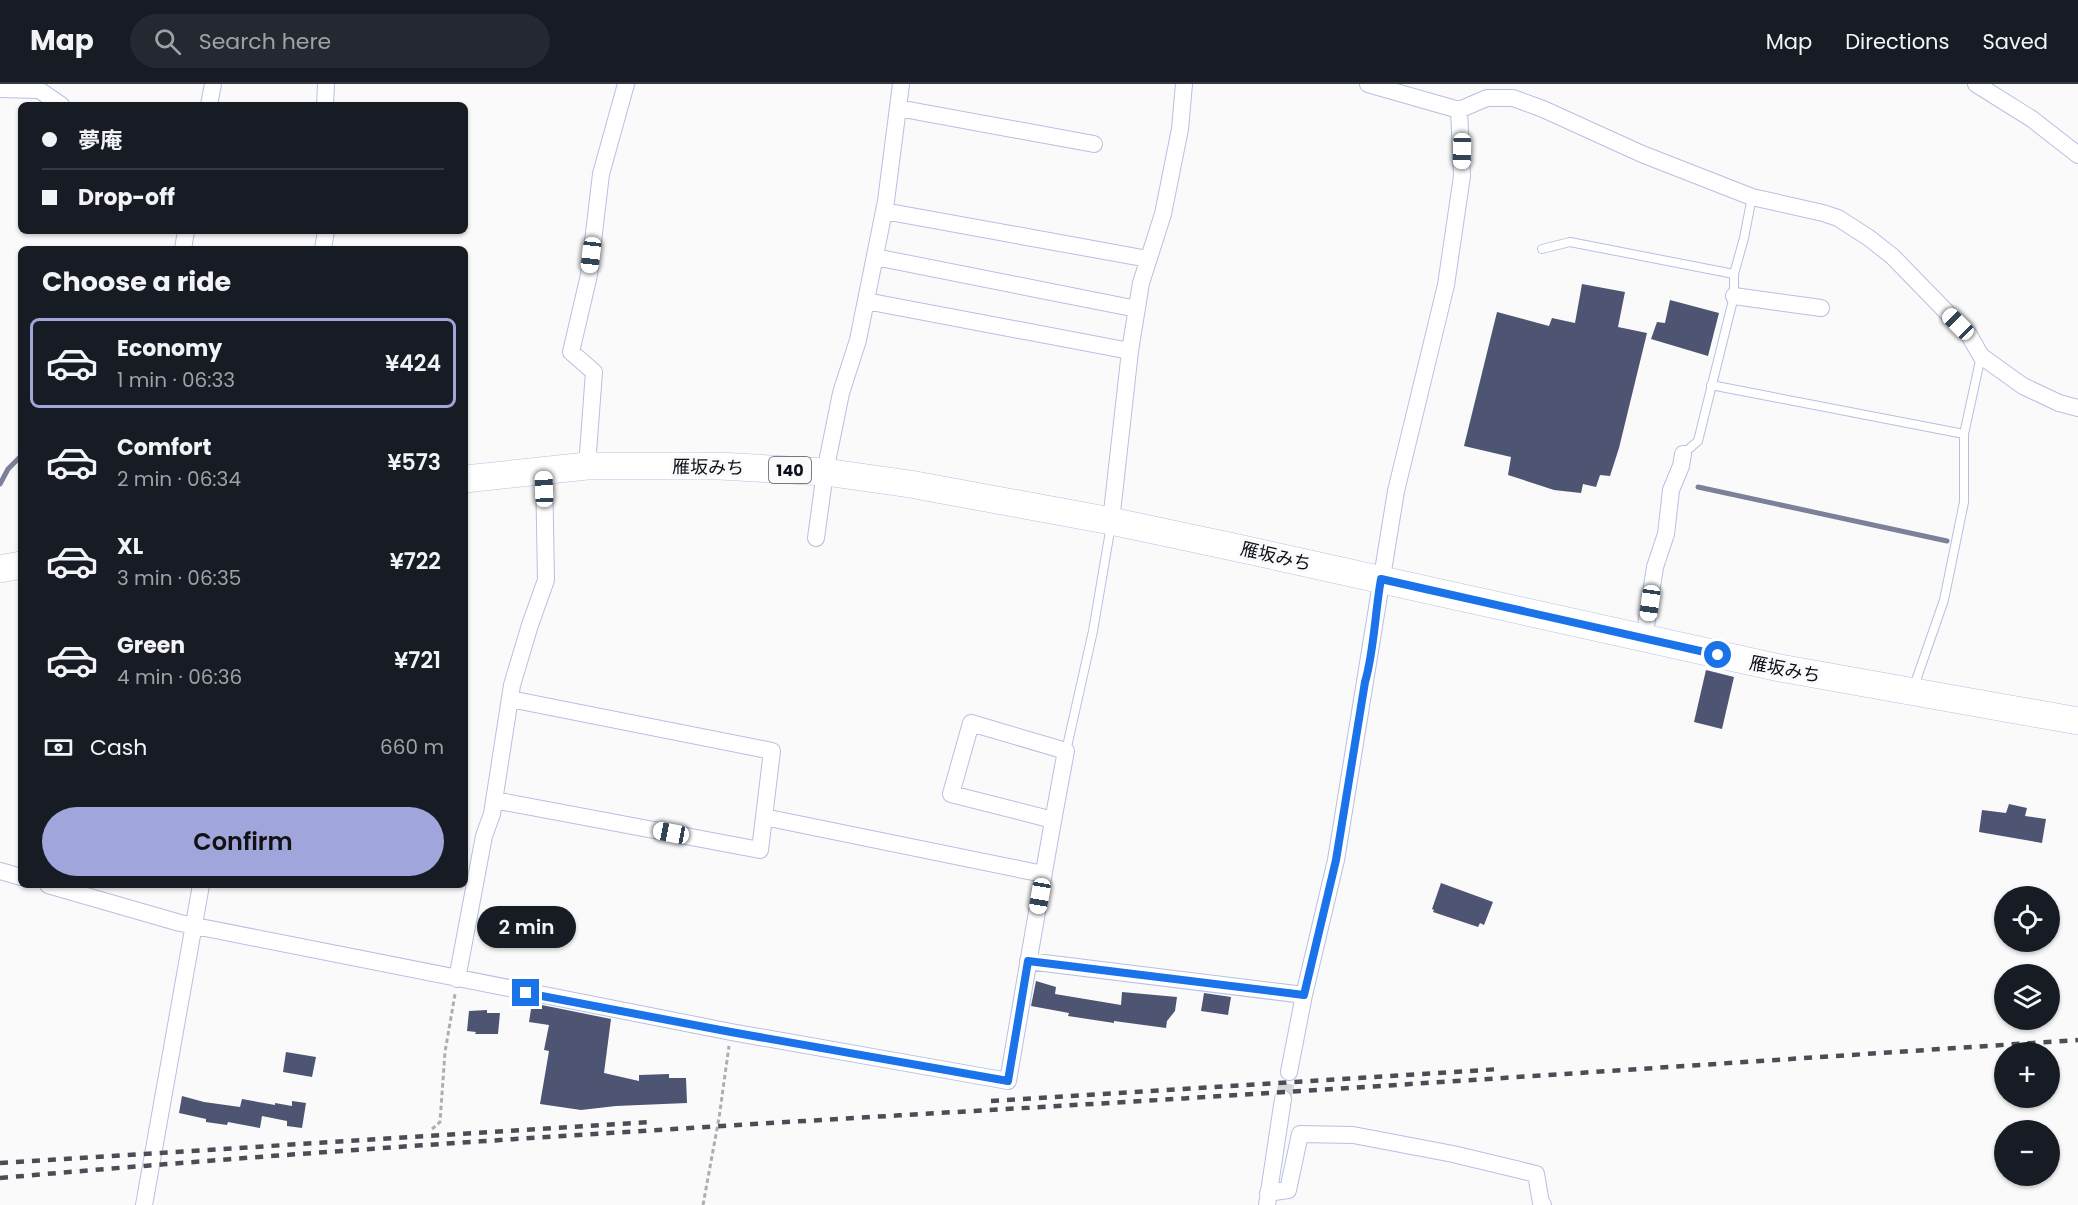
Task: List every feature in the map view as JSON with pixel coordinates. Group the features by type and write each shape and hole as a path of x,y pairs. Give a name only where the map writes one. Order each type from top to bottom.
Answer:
{"highway":[{"name":"雁坂みち","path":"468,479 587,466 720,466 825,472 910,484 1111,521 1780,668 2078,721"},
{"path":"0,569 18,566"}],"street":[{"path":"210,102 213,84"},
{"path":"325,102 326,84"},
{"path":"587,466 594,372 571,352 589,275 601,174 626,84"},
{"path":"816,538 825,472 841,393 858,340 884,211 901,84"},
{"path":"1111,521 1130,351 1141,283 1165,204 1179,129 1184,84"},
{"path":"1368,84 1459,110 1487,98 1513,98 1544,109 1642,154 1752,197 1838,218 1892,256 1969,335 1981,356 2023,386 2059,403 2078,408"},
{"path":"1976,84 2032,119 2078,155"},
{"path":"0,89 39,90 57,102"},
{"path":"898,108 1094,144"},
{"path":"1289,1072 1304,995 1336,860 1396,490 1446,285 1462,176 1459,110"},
{"path":"884,211 1148,259"},
{"path":"875,257 1137,309"},
{"path":"1734,296 1821,308"},
{"path":"866,301 1130,351"},
{"path":"1644,639 1655,567 1666,534 1671,490 1681,466 1683,454"},
{"path":"458,979 484,836 492,814 512,685 546,580 544,470"},
{"path":"494,800 760,850 772,751 510,699"},
{"path":"59,888 194,926 731,1032 1008,1081 1066,751 971,723 951,794 1053,820"},
{"path":"764,817 1043,874"},
{"path":"0,871 18,876"},
{"path":"144,1205 200,888"},
{"path":"1028,961 1304,995"},
{"path":"1267,1199 1283,1100"},
{"path":"1267,1199 1288,1190 1300,1134 1353,1135 1453,1154 1536,1174 1543,1205"}],"lane":[{"path":"1683,454 1698,441 1734,296 1734,274 1752,197"},
{"path":"1542,249 1570,242 1734,274"},
{"path":"1912,692 1944,600 1964,502 1964,434 1981,356"},
{"path":"1711,384 1964,434"},
{"path":"1066,751 1094,631 1111,521"}],"path":[{"path":"432,1129 440,1122 445,1052 458,979"},
{"path":"703,1205 719,1118 731,1032"}],"building":[{"path":"1582,284 1625,292 1618,327 1647,333 1610,476 1600,475 1596,487 1583,484 1581,493 1554,490 1508,475 1511,457 1464,446 1497,312 1549,326 1552,318 1575,323"},
{"path":"1670,300 1719,313 1708,356 1651,339 1657,322 1665,323"},
{"path":"1706,670 1734,677 1722,729 1694,722"},
{"path":"2009,804 2027,808 2025,816 2046,819 2042,843 1979,832 1982,810 2006,813"},
{"path":"1441,883 1493,902 1484,925 1480,923 1478,927 1433,912"},
{"path":"1036,981 1056,987 1055,994 1121,1005 1122,992 1177,997 1175,1011 1167,1021 1166,1028 1068,1016 1069,1013 1031,1006"},
{"path":"1204,993 1231,997 1228,1015 1201,1011"},
{"path":"532,1003 611,1019 604,1073 639,1081 639,1075 669,1074 669,1078 686,1078 687,1103 581,1110 540,1104 549,1051 544,1050 549,1025 529,1022"},
{"path":"487,1010 487,1013 500,1013 498,1034 475,1034 476,1032 467,1031 469,1011"},
{"path":"286,1052 316,1057 312,1077 283,1072"},
{"path":"182,1096 240,1107 242,1099 275,1105 275,1103 292,1106 292,1101 306,1103 302,1128 287,1126 287,1121 262,1116 260,1128 228,1122 227,1125 206,1122 206,1119 179,1113"}],"waterway":[{"path":"0,484 8,469 18,459"},
{"path":"1698,487 1947,541"}],"tunnel":[{"path":"1283,1099 1289,1072"}],"railway":[{"path":"0,1178 435,1144 1274,1093 2078,1040"},
{"path":"991,1101 1500,1069"},
{"path":"0,1163 650,1122"}],"route":[{"path":"526,993 1008,1081 1028,961 1304,995 1336,860 1381,579 1718,655"}]}
